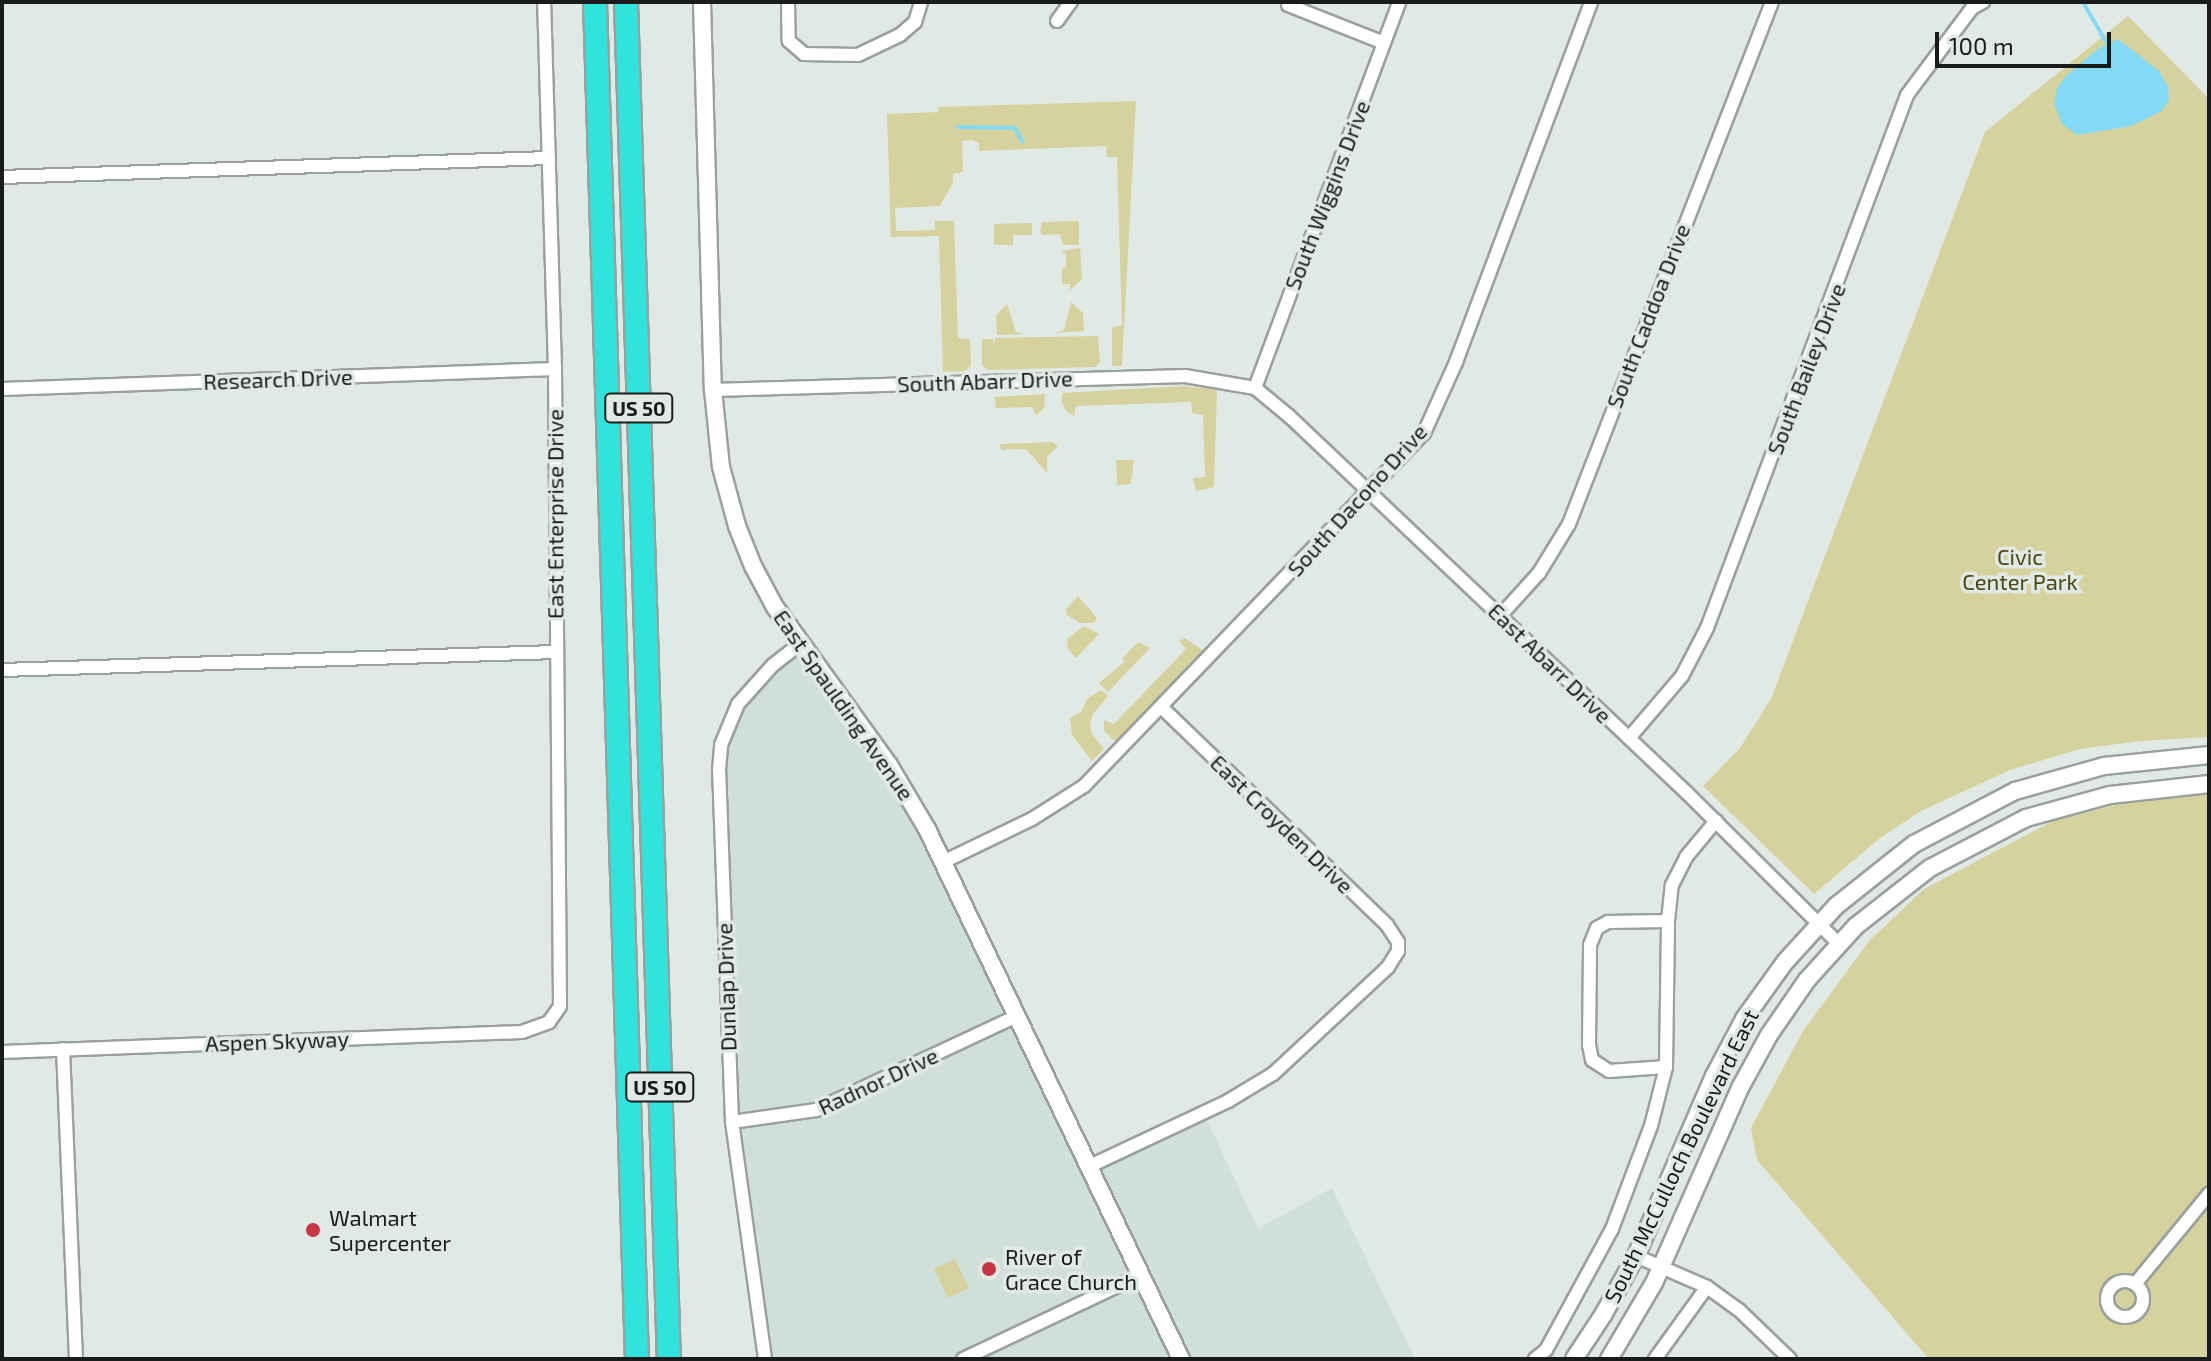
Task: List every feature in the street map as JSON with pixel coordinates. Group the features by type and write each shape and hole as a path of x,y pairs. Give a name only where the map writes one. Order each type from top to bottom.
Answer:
{"highway":[{"name":"US 50","path":"595,2 637,1359"},
{"name":"US 50","path":"626,2 669,1359"}],"main road":[{"name":"East Spaulding Avenue","path":"702,2 713,390 721,467 735,522 763,586 800,644 900,781 943,862 1181,1359"},
{"name":"South McCulloch Boulevard East","path":"1574,1359 1636,1256 1734,1037 1770,981 1818,923 1862,882 1900,854 1954,820 2006,795 2104,766 2209,755"},
{"name":"South McCulloch Boulevard East","path":"1609,1359 1661,1267 1759,1051 1793,998 1839,944 1874,910 1919,876 2009,825 2064,805 2110,795 2209,784"}],"street":[{"name":"East Enterprise Drive","path":"544,2 555,369 562,993 560,1006 549,1022"},
{"path":"788,2 789,41 804,54 858,55 900,35 915,22 921,2"},
{"path":"1057,21 1071,2"},
{"name":"South Wiggins Drive","path":"1255,388 1399,2"},
{"name":"South Dacono Drive","path":"943,862 1070,797 1162,708 1424,433 1456,362 1591,2"},
{"name":"South Caddoa Drive","path":"1500,616 1539,573 1569,524 1772,2"},
{"name":"South Bailey Drive","path":"1629,738 1668,694 1695,654 1830,306 1907,95 1974,4"},
{"path":"1288,5 1384,43"},
{"path":"2,177 549,158"},
{"name":"Research Drive","path":"2,389 555,369"},
{"name":"South Abarr Drive","path":"713,390 1162,376 1215,379 1255,388"},
{"name":"East Abarr Drive","path":"1255,388 1629,738 1839,944"},
{"name":"Dunlap Drive","path":"765,1359 732,1122 719,785 721,745 738,704 773,665 800,644"},
{"path":"2,670 556,652"},
{"name":"East Croyden Drive","path":"1090,1166 1228,1101 1273,1074 1388,967 1398,951 1398,942 1387,925 1162,708"},
{"path":"1535,1359 1546,1350 1612,1229 1651,1126 1666,1067 1668,921 1675,877 1716,821"},
{"path":"1666,1067 1616,1072 1597,1066 1589,1045 1590,945 1597,928 1615,921 1668,921"},
{"name":"Radnor Drive","path":"732,1122 793,1116 823,1107 1017,1016"},
{"name":"Aspen Skyway","path":"2,1052 505,1033 541,1027 549,1022"},
{"path":"63,1049 76,1359"},
{"path":"2135,1284 2209,1194"},
{"path":"1636,1256 1707,1287 1739,1310 1790,1359"},
{"path":"963,1359 1141,1275"},
{"path":"1655,1359 1707,1287"}],"shaded area":[{"path":"800,644 889,765 1090,1166 1203,1112 1258,1229 1332,1188 1415,1359 765,1359 740,1195 719,770 738,704"}],"green space":[{"name":"Civic Center Park","path":"2128,16 2209,99 2209,737 2140,741 2080,749 2010,770 1921,811 1880,838 1814,894 1703,786 1740,748 1771,699 1985,132"},
{"path":"1136,101 1122,366 1112,366 1112,328 1122,325 1117,157 1107,157 1106,146 979,151 979,143 972,140 962,141 963,172 953,174 953,183 940,206 895,208 896,231 935,230 935,221 954,221 958,338 970,339 971,366 965,371 943,372 939,236 891,237 887,114 938,112 939,107"},
{"path":"1079,221 1079,245 1063,245 1060,234 1042,235 1040,231 1042,222"},
{"path":"1032,223 1032,235 1013,235 1013,245 994,245 994,224"},
{"path":"1080,248 1082,279 1070,290 1070,284 1062,284 1066,254 1061,251"},
{"path":"1071,302 1083,313 1084,331 1055,333 1064,330"},
{"path":"1007,304 1016,332 1025,334 997,335 996,315"},
{"path":"1098,336 1100,362 1095,367 988,370 982,366 982,339 993,339 994,344 996,338"},
{"path":"1185,386 1217,390 1214,487 1196,491 1193,478 1205,477 1203,415 1192,413 1191,402 1076,406 1074,416 1066,411 1062,403 1062,393"},
{"path":"1045,394 1044,408 1036,416 1032,407 996,408 995,397"},
{"path":"1052,442 1058,446 1047,457 1047,473 1026,449 1001,450 1000,444"},
{"path":"1116,460 1134,460 1131,484 1117,485"},
{"path":"1078,596 1097,618 1094,623 1080,623 1067,615 1066,609"},
{"path":"1084,626 1099,634 1076,658 1068,649 1067,639"},
{"path":"1185,638 1205,652 1117,743 1104,731 1104,720 1114,724 1186,649 1179,641"},
{"path":"1138,642 1150,648 1108,692 1099,683 1124,662 1122,659"},
{"path":"1102,690 1108,696 1093,714 1090,723 1092,734 1104,749 1092,761 1072,735 1070,718 1081,712 1088,698"},
{"path":"2209,790 2209,1359 1929,1359 1757,1160 1751,1128 1803,1031 1870,940 1924,889 2053,821 2111,806"},
{"path":"955,1259 969,1288 948,1298 934,1269"}],"water":[{"path":"2118,39 2159,71 2168,87 2169,101 2160,112 2131,126 2077,135 2062,124 2054,104 2057,89 2065,77 2096,50"}],"waterway":[{"path":"2083,2 2106,42"},
{"path":"958,127 1015,128 1022,141"}],"place":[{"name":"Walmart Supercenter","path":"313,1230"},
{"name":"River of Grace Church","path":"989,1269"}]}
